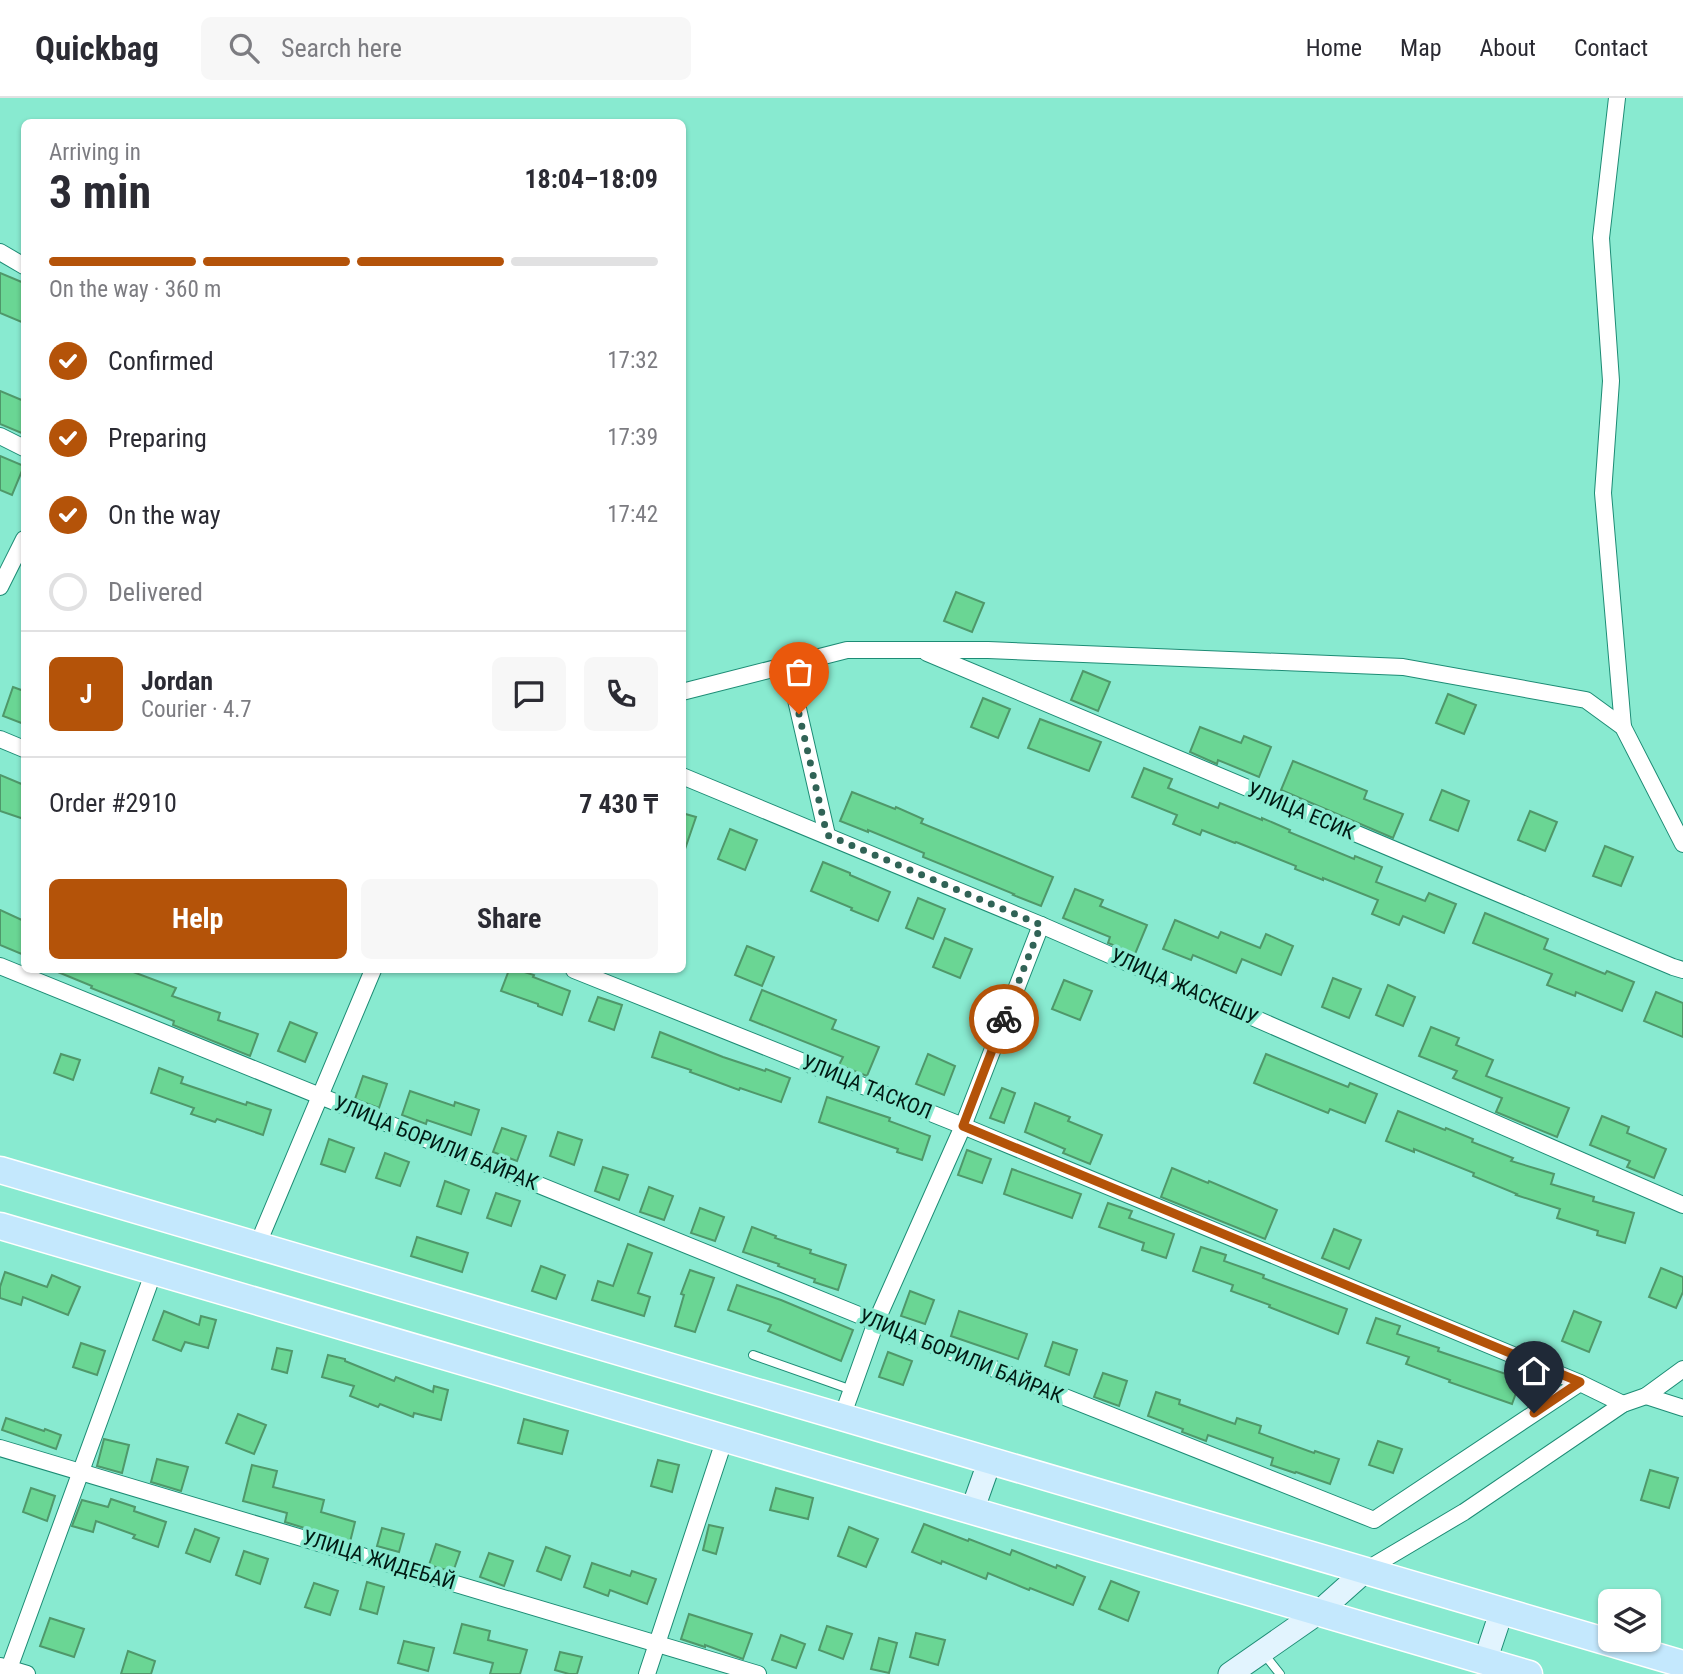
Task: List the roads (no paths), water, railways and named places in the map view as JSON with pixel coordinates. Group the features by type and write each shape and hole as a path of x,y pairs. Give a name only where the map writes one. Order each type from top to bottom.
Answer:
{"main road":[{"path":"0,1170 1683,1664"},
{"path":"0,1226 1529,1674"}],"street":[{"path":"1617,98 1601,238 1611,381 1603,493 1623,727 1683,844"},
{"path":"0,252 21,264"},
{"path":"0,436 21,446"},
{"path":"0,587 21,545"},
{"path":"686,691 846,650 988,650 1403,667 1586,700 1623,727"},
{"name":"УЛИЦА ЕСИК","path":"920,650 1683,970"},
{"path":"788,665 827,835"},
{"path":"0,739 21,748"},
{"name":"УЛИЦА ЖАСКЕШУ","path":"686,778 1041,925 1683,1205"},
{"path":"842,1417 876,1322 963,1126 1041,925"},
{"name":"УЛИЦА БОРИЛИ БАЙРАК","path":"0,966 876,1322 1374,1520 1580,1382"},
{"path":"257,1246 372,973"},
{"name":"УЛИЦА ТАСКОЛ","path":"581,973 963,1126 1580,1382 1623,1404"},
{"path":"27,1674 5,1670 154,1271"},
{"path":"1230,1674 1319,1612 1366,1570 1464,1512 1623,1404 1646,1396 1683,1368"},
{"path":"1646,1396 1683,1408"},
{"path":"647,1674 726,1438"},
{"name":"УЛИЦА ЖИДЕБАЙ","path":"0,1448 758,1674"},
{"path":"972,1511 990,1460"},
{"path":"1485,1661 1502,1610"}],"lane":[{"path":"753,1355 852,1390"},
{"path":"1262,1651 1280,1674"}]}
